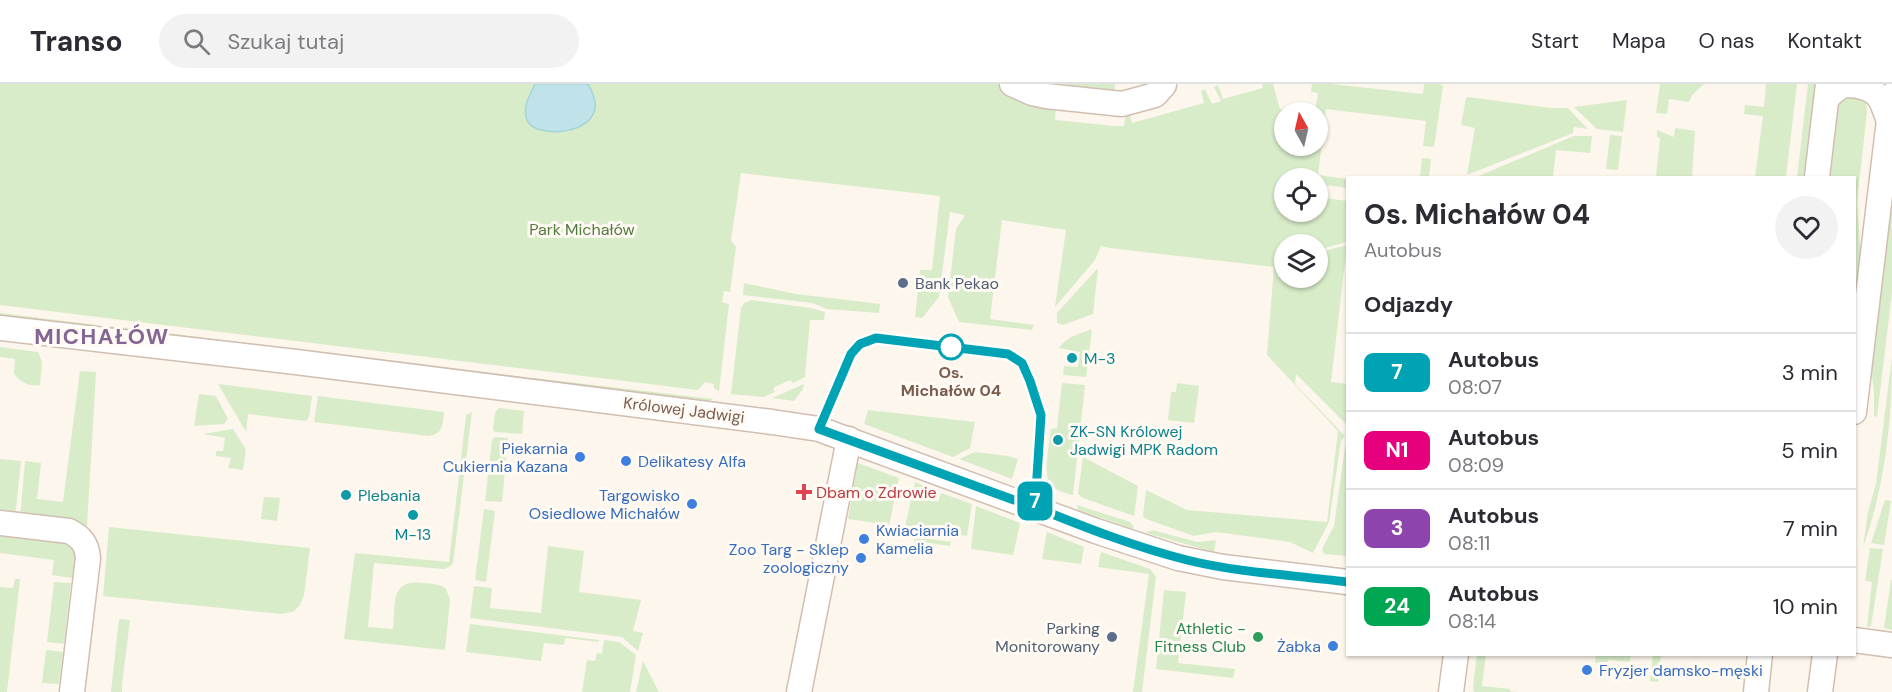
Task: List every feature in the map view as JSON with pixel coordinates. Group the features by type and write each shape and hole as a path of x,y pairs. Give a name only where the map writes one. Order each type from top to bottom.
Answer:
{"street":[{"path":"1012,84 1032,93 1046,96 1122,104 1155,95 1164,85"},
{"path":"1817,176 1827,91 1858,84 1875,92 1880,98 1889,122"},
{"path":"1856,395 1892,95"},
{"name":"Królowej Jadwigi","path":"0,328 285,360 819,429 1096,531 1178,558 1223,567 1346,582"},
{"path":"799,692 849,439"},
{"path":"0,523 69,531 77,535 85,544 88,558 72,692"},
{"path":"1856,640 1892,645"},
{"path":"1451,692 1456,656"},
{"path":"1756,692 1760,656"},
{"path":"1820,692 1825,656"}],"green space":[{"name":"Park Michałów","path":"0,84 997,84 1008,93 1056,106 1055,120 1124,126 1126,111 1129,111 1132,123 1204,103 1201,91 1205,89 1212,104 1221,101 1214,87 1218,85 1223,99 1263,88 1262,84 1273,84 1278,102 1274,102 1274,156 1320,156 1319,168 1274,168 1274,222 1328,222 1328,198 1346,201 1346,242 1328,247 1328,234 1274,234 1274,267 1101,246 1095,260 1055,307 1066,230 1002,220 990,319 1034,325 1032,330 959,322 948,297 956,229 965,215 950,212 939,297 922,318 915,317 920,270 932,270 940,196 741,173 731,240 736,247 730,292 724,291 722,302 729,304 719,391 714,388 714,384 705,382 698,390 0,305"},
{"path":"1069,84 1115,84 1114,96 1062,90"},
{"name":"Park Michałów","path":"1312,84 1423,94 1424,84 1440,84 1443,86 1434,147 1423,146 1426,121 1328,109 1328,102 1317,102 1318,93 1311,92"},
{"path":"1660,84 1704,84 1692,95 1689,102 1669,99 1667,114 1656,113"},
{"path":"1766,84 1797,84 1786,176 1755,176 1763,116 1744,114 1745,105 1764,107"},
{"path":"1808,84 1817,84 1806,176 1797,176"},
{"path":"1846,94 1866,100 1867,112 1857,201 1861,261 1856,302 1856,176 1829,176 1837,104"},
{"path":"1468,97 1550,108 1568,108 1588,129 1574,127 1573,133 1467,175 1475,128 1461,125"},
{"path":"1627,100 1623,132 1597,129 1574,107"},
{"path":"1675,128 1695,131 1692,176 1656,176 1660,138 1657,137 1657,130 1674,137"},
{"path":"1610,135 1622,136 1618,170 1606,169"},
{"path":"1574,136 1592,136 1590,153 1556,150 1553,176 1478,176"},
{"path":"1422,158 1431,159 1429,176 1420,176"},
{"name":"Park Michałów","path":"1328,176 1346,179 1346,188 1328,185"},
{"path":"1892,188 1892,292 1877,417 1874,416 1871,368"},
{"name":"Park Michałów","path":"1346,245 1331,382 1346,384 1346,424 1296,374 1295,384 1345,436 1341,441 1329,522 1313,553 1290,542 1216,532 1194,536 1146,519 1143,516 1146,490 1187,510 1327,522 1338,431 1267,355 1274,267 1274,288 1328,288 1328,250"},
{"path":"1098,268 1093,314 1063,325 1057,323 1057,313"},
{"path":"744,283 796,294 880,304 879,313 827,309 812,303 743,295"},
{"path":"751,300 825,312 824,320 810,320 805,377 793,383 790,380 773,388 775,392 763,397 731,394 741,308 744,303"},
{"path":"0,313 97,325 97,328 0,316"},
{"path":"110,326 522,377 521,379 110,329"},
{"path":"1092,329 1086,377 1063,375 1064,366 1078,367 1080,352 1059,348 1069,338"},
{"path":"0,347 38,352 42,362 40,385 28,384 19,379 14,373 15,359 0,357"},
{"path":"1892,357 1891,405 1886,453 1877,501 1863,547 1868,512 1876,484"},
{"path":"80,371 96,372 87,526 20,518 25,461 41,463 37,499 63,502"},
{"path":"534,378 714,399 705,402 534,381"},
{"path":"1062,383 1085,385 1073,495 1053,487 1048,480 1047,473 1051,429 1057,428"},
{"path":"1177,383 1199,386 1194,423 1168,420 1171,392 1176,392"},
{"path":"218,384 312,396 309,417 306,421 248,414 246,432"},
{"path":"804,384 794,401 772,398"},
{"path":"199,394 216,396 228,419 224,424 194,426"},
{"path":"318,396 444,412 443,424 440,431 429,436 314,422"},
{"path":"499,408 524,411 522,434 495,432 493,429 495,413"},
{"path":"868,410 975,422 970,448 953,457 864,424"},
{"path":"472,412 453,563 444,569 374,563 368,627 393,629 396,595 404,585 423,583 438,585 446,589 450,600 445,650 344,639 355,553 449,562 466,415"},
{"path":"233,429 246,450 243,470 228,468 231,458 216,456 216,451 223,451 225,438 203,434"},
{"path":"495,437 508,438 502,502 485,501 492,440"},
{"path":"1346,446 1346,556 1324,554 1322,549 1334,526"},
{"path":"975,452 1018,459 1012,479 959,459"},
{"path":"1083,457 1138,486 1134,516 1083,498 1078,494"},
{"path":"0,459 21,461 15,518 0,516"},
{"path":"858,463 899,478 889,525 848,519"},
{"path":"915,482 926,487 923,495 938,502 941,493 972,504 967,536 905,527"},
{"path":"264,497 280,498 277,521 261,519"},
{"path":"1885,500 1891,501 1884,545 1871,543"},
{"path":"1077,505 1130,522 1134,527 1133,529 1078,510"},
{"path":"976,506 1020,523 1013,555 971,549"},
{"path":"484,509 495,511 486,582 475,580"},
{"path":"109,527 310,548 304,595 300,605 294,611 282,614 103,596"},
{"path":"0,530 55,536 77,549 78,573 73,573 72,578 52,575 54,560 0,553"},
{"path":"1153,530 1197,542 1216,540 1214,552 1146,533"},
{"path":"1047,532 1084,547 1081,564 1042,559"},
{"path":"915,537 951,542 950,546 914,541"},
{"path":"548,546 584,551 579,592 641,600 633,631 643,633 638,651 622,637 470,618 474,586 492,588 490,608 541,613"},
{"path":"1870,548 1883,549 1871,626 1867,627 1872,582 1865,581"},
{"path":"1101,552 1150,569 1156,577 1142,692 1133,692 1149,574 1098,567"},
{"path":"15,579 20,579 7,692 0,692 0,587 13,588"},
{"path":"1892,580 1892,630 1884,628"},
{"path":"54,582 71,583 64,644 47,642"},
{"path":"1164,590 1186,592 1178,663 1235,669 1233,678 1156,669"},
{"path":"119,619 130,620 122,692 111,692"},
{"path":"470,624 599,640 598,642 565,638 564,645 544,643 541,661 466,652"},
{"path":"604,640 619,642 636,655 630,692 582,692 587,660 595,661 597,653 602,654"},
{"path":"46,650 63,652 59,684 42,683"},
{"path":"1477,656 1486,656 1482,686 1517,692 1474,692"},
{"path":"1596,656 1631,656 1630,662 1608,660 1607,664 1595,663"},
{"path":"1653,656 1661,656 1658,682 1650,681"},
{"path":"643,661 659,692 636,692"}],"water":[{"path":"535,84 588,84 595,99 594,113 587,122 565,131 553,132 532,126 527,120 525,110"}],"bus line":[{"name":"7","path":"1014,500 819,429 836,385 855,349 860,344 876,338 1008,354 1017,358 1022,363 1030,381 1041,415 1035,507 1096,531 1188,560 1223,567 1346,582"}],"place":[{"name":"Bank Pekao","path":"903,283"},
{"name":"Os. Michałów 04","path":"951,347"},
{"name":"M-3","path":"1072,358"},
{"name":"ZK-SN Królowej Jadwigi MPK Radom","path":"1058,440"},
{"name":"Piekarnia Cukiernia Kazana","path":"580,457"},
{"name":"Delikatesy Alfa","path":"626,461"},
{"name":"Dbam o Zdrowie","path":"804,492"},
{"name":"Plebania","path":"346,495"},
{"name":"Targowisko Osiedlowe Michałów","path":"692,504"},
{"name":"M-13","path":"413,515"},
{"name":"Kwiaciarnia Kamelia","path":"864,539"},
{"name":"Zoo Targ - Sklep zoologiczny","path":"861,558"},
{"name":"Parking Monitorowany","path":"1112,637"},
{"name":"Athletic - Fitness Club","path":"1258,637"},
{"name":"Żabka","path":"1333,646"},
{"name":"Fryzjer damsko-męski","path":"1587,670"}],"district":[{"name":"MICHAŁÓW","path":"102,336"}]}
